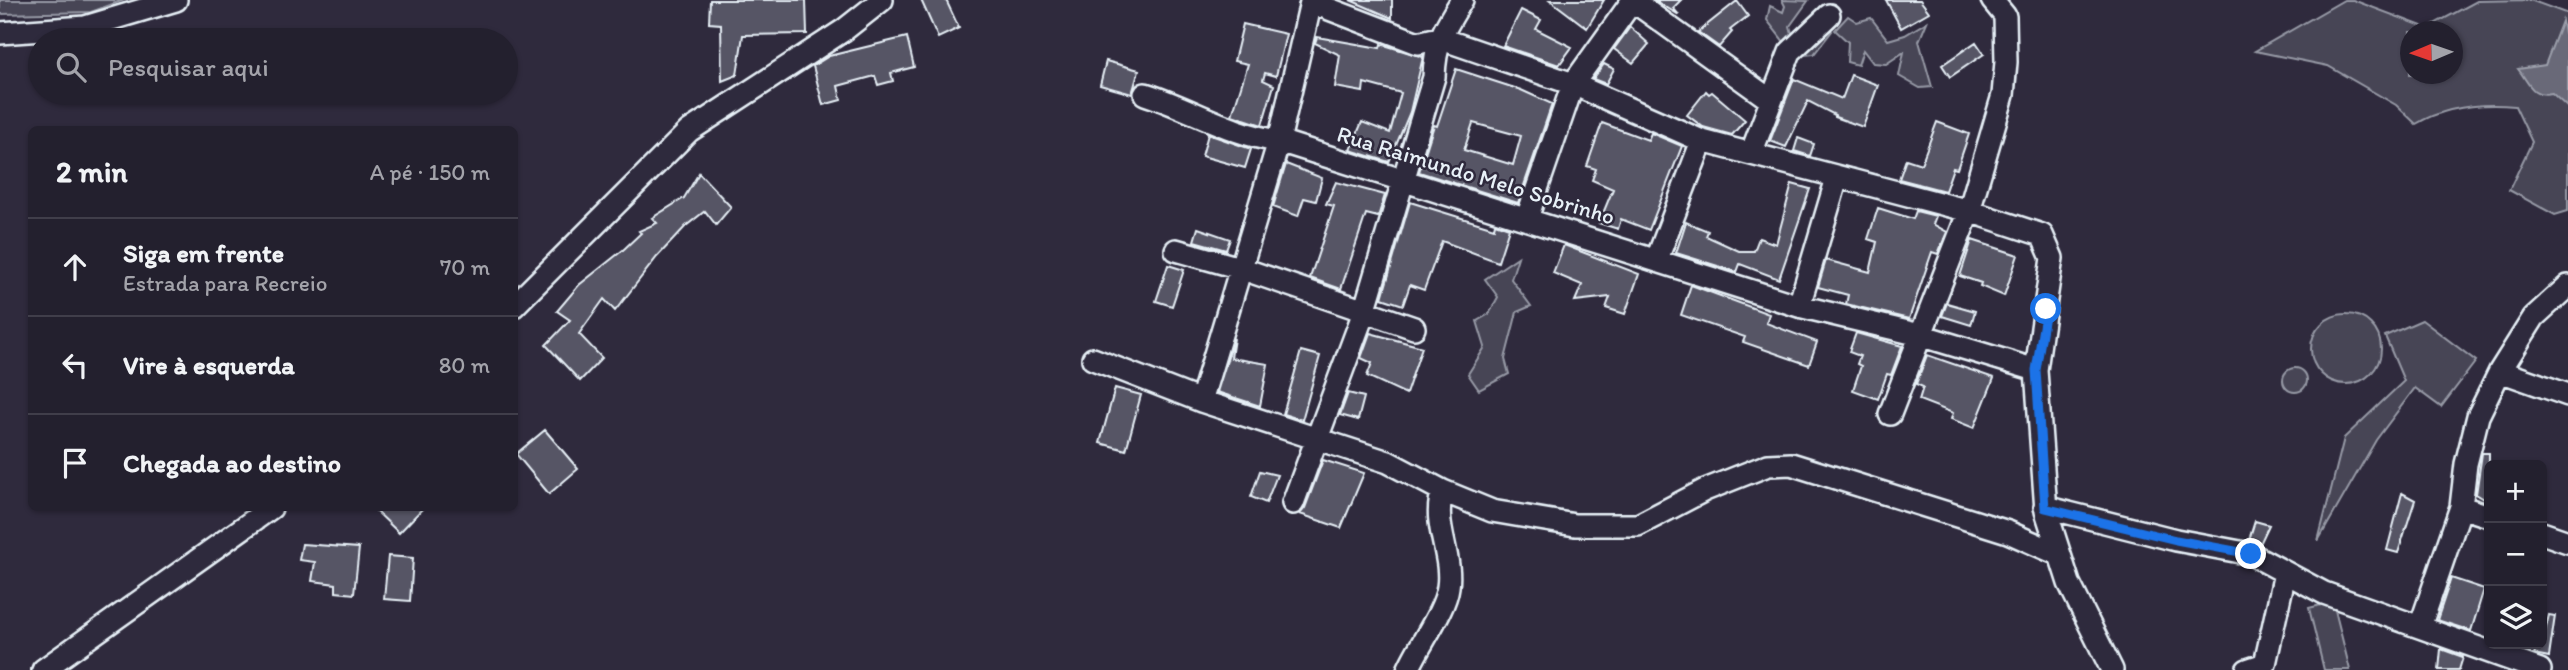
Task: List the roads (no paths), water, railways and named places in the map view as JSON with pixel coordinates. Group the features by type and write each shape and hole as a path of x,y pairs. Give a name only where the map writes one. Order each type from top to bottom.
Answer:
{"street":[{"path":"71,28 85,27 176,0"},
{"path":"518,302 689,131 845,30 882,0"},
{"path":"1293,503 1364,312 1434,77 1435,51 1439,38 1462,0"},
{"path":"1527,218 1573,84 1633,0 1769,99"},
{"path":"1201,401 1279,141 1312,1 1418,43 1439,38 1573,84 1702,141 1752,151 1837,178 1969,211 2042,235 2048,242 2052,258 2036,370 2045,508 2069,583 2114,669"},
{"path":"1890,414 1969,211 2003,95 2007,62 2004,5"},
{"path":"1752,151 1769,99 1790,51 1829,15"},
{"path":"0,33 28,31"},
{"name":"Rua Raimundo Melo Sobrinho","path":"1145,94 1253,138 1279,141 1799,306 1920,335 2036,370"},
{"path":"1657,259 1702,141"},
{"path":"1799,306 1837,178"},
{"path":"1175,250 1240,268 1414,328"},
{"path":"2420,627 2461,507 2466,464 2478,416 2500,371 2534,317 2568,286"},
{"path":"1093,359 1201,401 1388,462 1443,491 1504,513 1575,525 1638,525 1705,490 1768,466 1791,464 2008,533 2060,555"},
{"path":"2500,371 2568,395"},
{"path":"1408,670 1448,590 1449,572 1439,516 1439,502 1443,491"},
{"path":"2461,507 2484,514"},
{"path":"2045,508 2176,540 2251,554 2270,561 2285,573 2324,593 2540,670"},
{"path":"43,670 267,511"},
{"path":"2547,535 2568,542"},
{"path":"2247,670 2264,664 2285,573"}],"water":[{"path":"2562,21 2564,34 2568,34 2568,108 2552,93 2535,91 2518,69 2545,65"}]}
